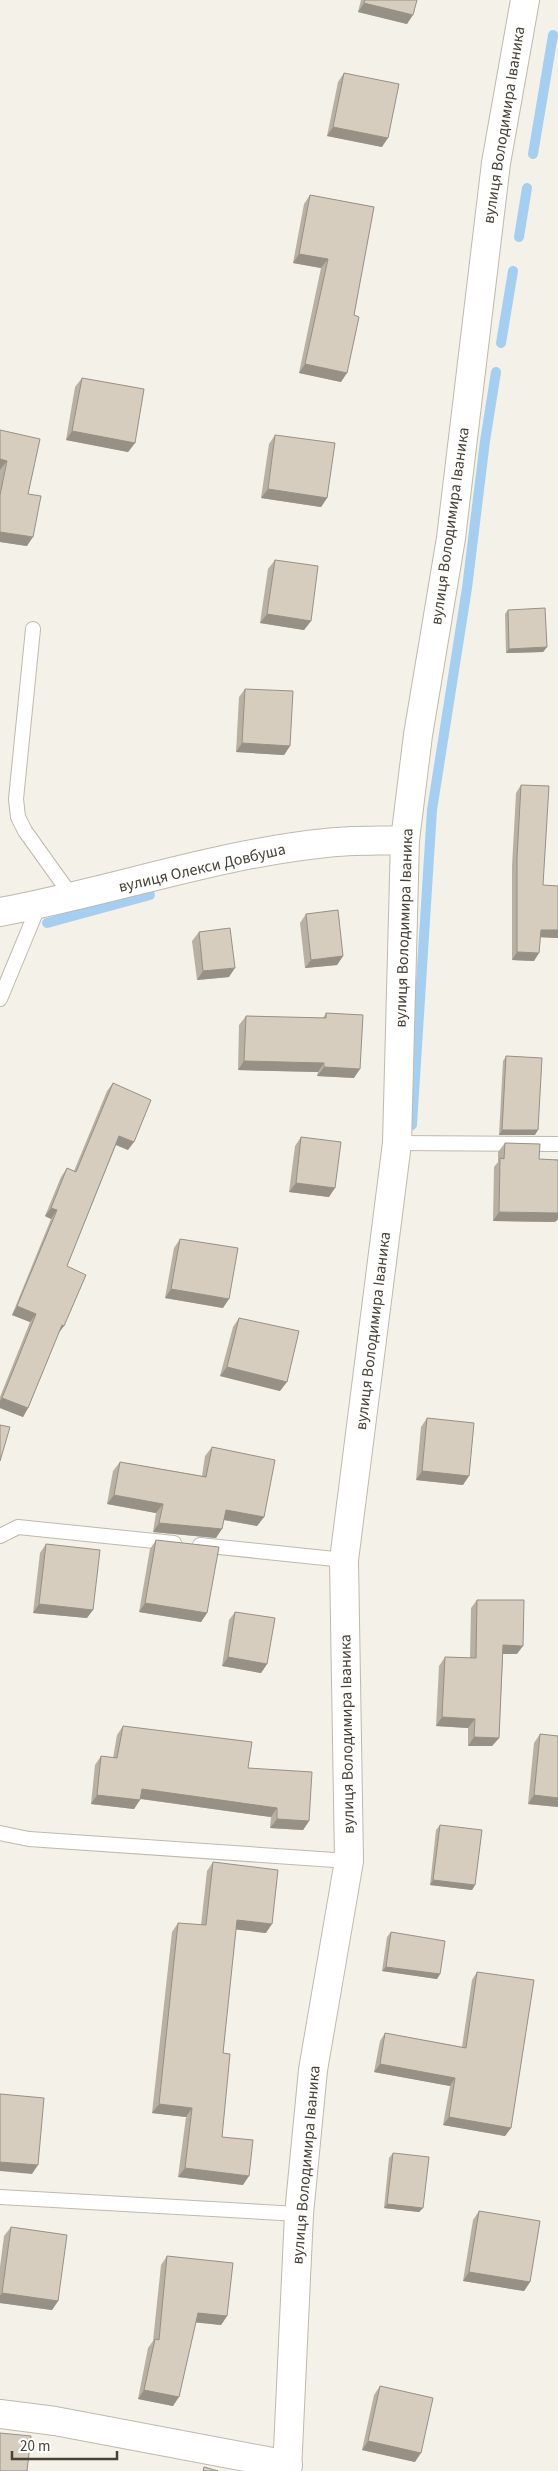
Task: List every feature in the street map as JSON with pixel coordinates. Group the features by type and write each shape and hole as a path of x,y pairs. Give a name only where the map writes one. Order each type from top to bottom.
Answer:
{"street":[{"name":"вулиця Володимира Іваника","path":"287,2468 299,2214 313,2070 349,1861 344,1560 397,1143 405,840 418,735 451,538 496,163 525,0"},
{"name":"вулиця Олекси Довбуша","path":"0,912 73,898 228,860 279,850 326,843 405,840"},
{"path":"0,2414 55,2421 287,2468"}],"lane":[{"path":"33,629 16,799 18,817 25,831 73,898"},
{"path":"0,999 39,905"},
{"path":"397,1143 558,1144"},
{"path":"0,1536 18,1527 344,1560"},
{"path":"0,1833 29,1840 349,1861"},
{"path":"0,2197 299,2214"}],"building":[{"path":"365,0 417,0 413,15 364,3"},
{"path":"344,73 399,84 388,138 333,127"},
{"path":"310,195 374,207 354,315 359,317 347,373 305,364 328,259 299,254"},
{"path":"82,378 144,389 135,443 72,431"},
{"path":"0,430 40,439 28,494 41,496 33,537 0,532 0,495 7,461 0,459"},
{"path":"275,435 335,443 327,498 268,489"},
{"path":"275,560 318,566 311,621 267,614"},
{"path":"545,608 547,647 509,649 508,610"},
{"path":"245,689 293,691 290,746 242,743"},
{"path":"521,785 549,786 543,885 558,886 558,930 541,930 539,953 517,952 517,858"},
{"path":"338,910 343,956 311,960 306,914"},
{"path":"230,928 235,968 203,971 199,932"},
{"path":"326,1013 363,1015 360,1069 324,1067 324,1063 244,1061 246,1016 326,1018"},
{"path":"506,1056 542,1058 538,1130 502,1130"},
{"path":"113,1083 151,1100 134,1142 119,1136 67,1266 86,1275 64,1326 62,1325 28,1408 2,1398 36,1314 17,1306 57,1210 51,1208 67,1168 76,1172"},
{"path":"301,1137 341,1142 335,1188 296,1183"},
{"path":"505,1143 540,1144 539,1159 558,1160 558,1213 499,1212 500,1158 504,1159"},
{"path":"180,1239 238,1248 229,1299 171,1289"},
{"path":"239,1318 299,1331 287,1382 227,1367"},
{"path":"427,1418 474,1423 469,1476 422,1471"},
{"path":"0,1425 10,1427 0,1461"},
{"path":"212,1447 275,1460 264,1517 226,1510 222,1529 159,1523 163,1504 114,1495 120,1462 206,1477"},
{"path":"156,1540 219,1547 207,1613 145,1603"},
{"path":"46,1544 100,1550 93,1610 39,1604"},
{"path":"477,1600 524,1600 523,1646 503,1645 499,1738 474,1737 475,1719 442,1717 445,1657 476,1658"},
{"path":"235,1612 275,1618 267,1664 228,1657"},
{"path":"123,1726 252,1742 248,1768 312,1772 309,1821 277,1819 277,1808 142,1789 140,1800 97,1795 101,1756 117,1758"},
{"path":"540,1734 558,1736 558,1798 534,1795"},
{"path":"440,1825 482,1830 475,1885 433,1880"},
{"path":"213,1862 278,1870 272,1924 237,1920 223,2053 230,2054 222,2137 253,2140 249,2176 185,2168 192,2108 159,2104 178,1923 206,1925"},
{"path":"391,1932 445,1941 440,1974 386,1967"},
{"path":"477,1972 534,1980 511,2128 449,2117 455,2078 380,2064 385,2033 466,2048"},
{"path":"0,2094 44,2098 38,2165 0,2162"},
{"path":"393,2153 429,2157 423,2208 387,2204"},
{"path":"479,2211 540,2221 530,2282 469,2272"},
{"path":"11,2227 67,2235 58,2301 2,2293"},
{"path":"167,2256 233,2263 227,2316 198,2313 179,2397 144,2390 155,2339 159,2340"},
{"path":"380,2386 433,2398 421,2453 368,2441"},
{"path":"0,2433 31,2436 27,2471 0,2471"},
{"path":"204,2467 218,2471 203,2471"}],"waterway":[{"path":"533,154 553,35"},
{"path":"519,237 527,188"},
{"path":"501,343 513,271"},
{"path":"412,1125 432,810 467,588 485,441 496,372"},
{"path":"47,923 150,895"}]}
